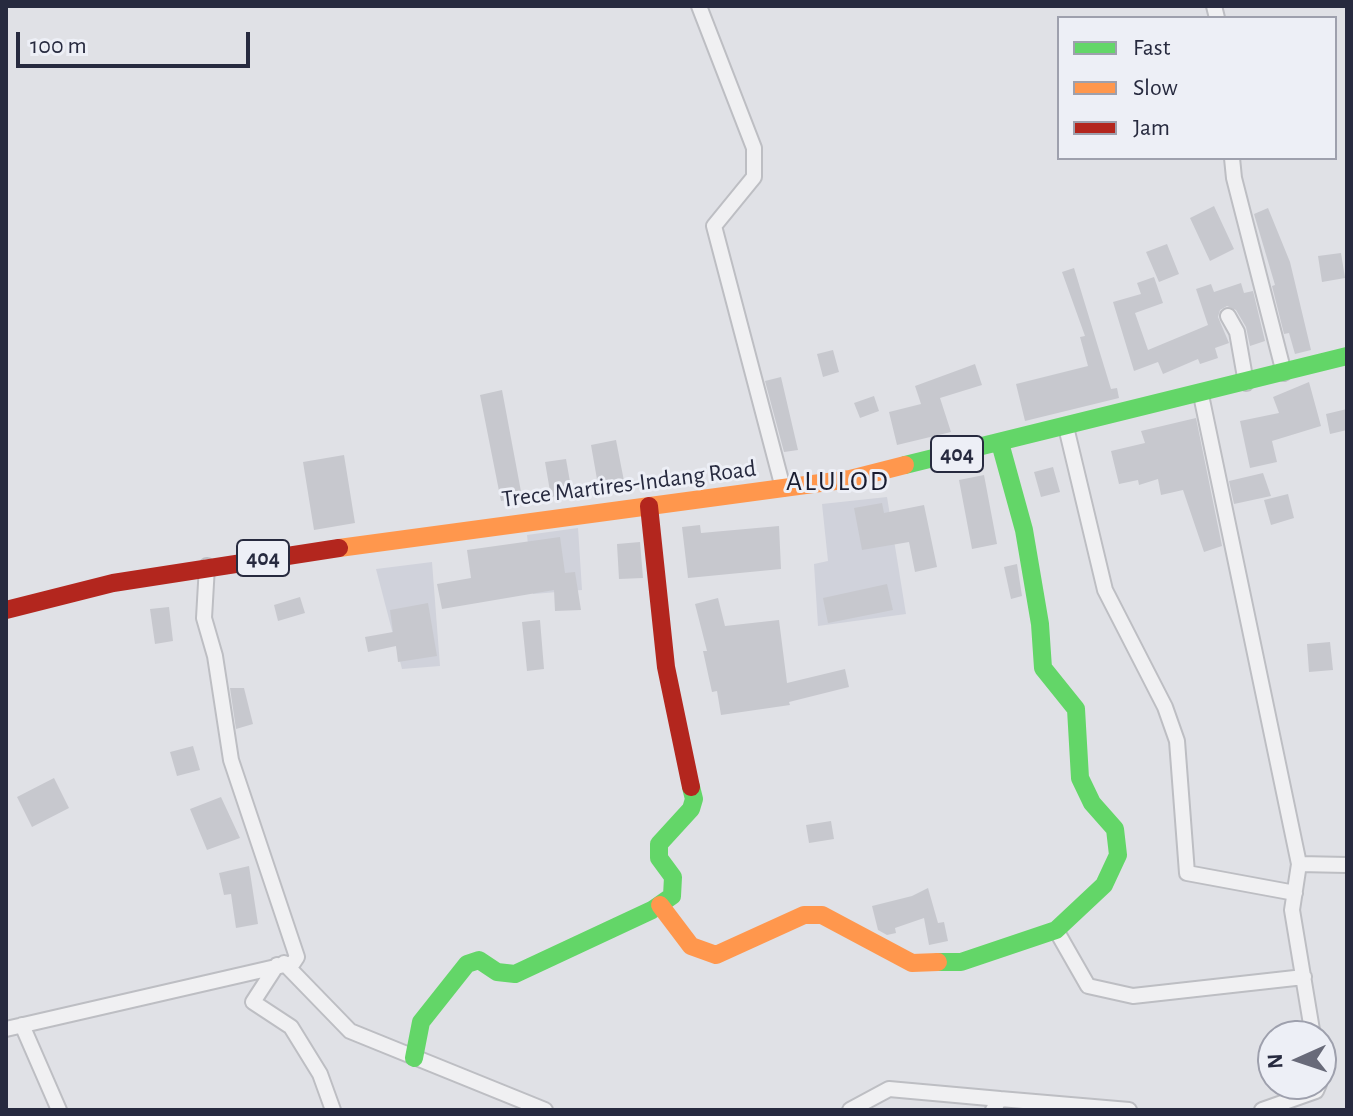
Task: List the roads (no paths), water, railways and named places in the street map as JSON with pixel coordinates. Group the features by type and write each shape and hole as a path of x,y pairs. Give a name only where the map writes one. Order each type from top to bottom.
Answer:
{"street":[{"path":"699,6 754,148 754,177 714,226 783,488"},
{"path":"1232,160 1234,178 1284,373"},
{"path":"1228,316 1237,332 1246,383"},
{"name":"Trece Martires-Indang Road","path":"6,610 113,583 207,566 850,479 1201,395 1347,356"},
{"path":"1201,395 1299,864 1292,910 1311,1020"},
{"path":"1066,427 1105,590 1165,707 1177,741 1187,873 1295,893"},
{"path":"660,905 691,946 716,955 804,915 822,915 912,963 961,962 1056,930 1104,885 1118,855 1115,829 1092,803 1080,778 1076,709 1043,668 1040,624 1024,530 1000,443"},
{"path":"414,1058 421,1022 467,964 479,960 497,972 515,974 660,905 672,896 673,877 659,858 659,844 691,809 694,799 666,667 649,506"},
{"path":"6,1029 293,963 297,957 231,760 219,700 215,656 204,618 207,566"},
{"path":"1299,864 1347,865"},
{"path":"1056,930 1088,986 1133,996 1304,977"},
{"path":"281,964 350,1031 545,1110"},
{"path":"281,964 253,1002 291,1027 320,1074 333,1110"},
{"path":"22,1025 59,1110"},
{"path":"850,1110 889,1089 996,1104 1129,1110"},
{"path":"1262,1110 1290,1100"}],"district":[{"name":"ALULOD","path":"838,482"}]}
